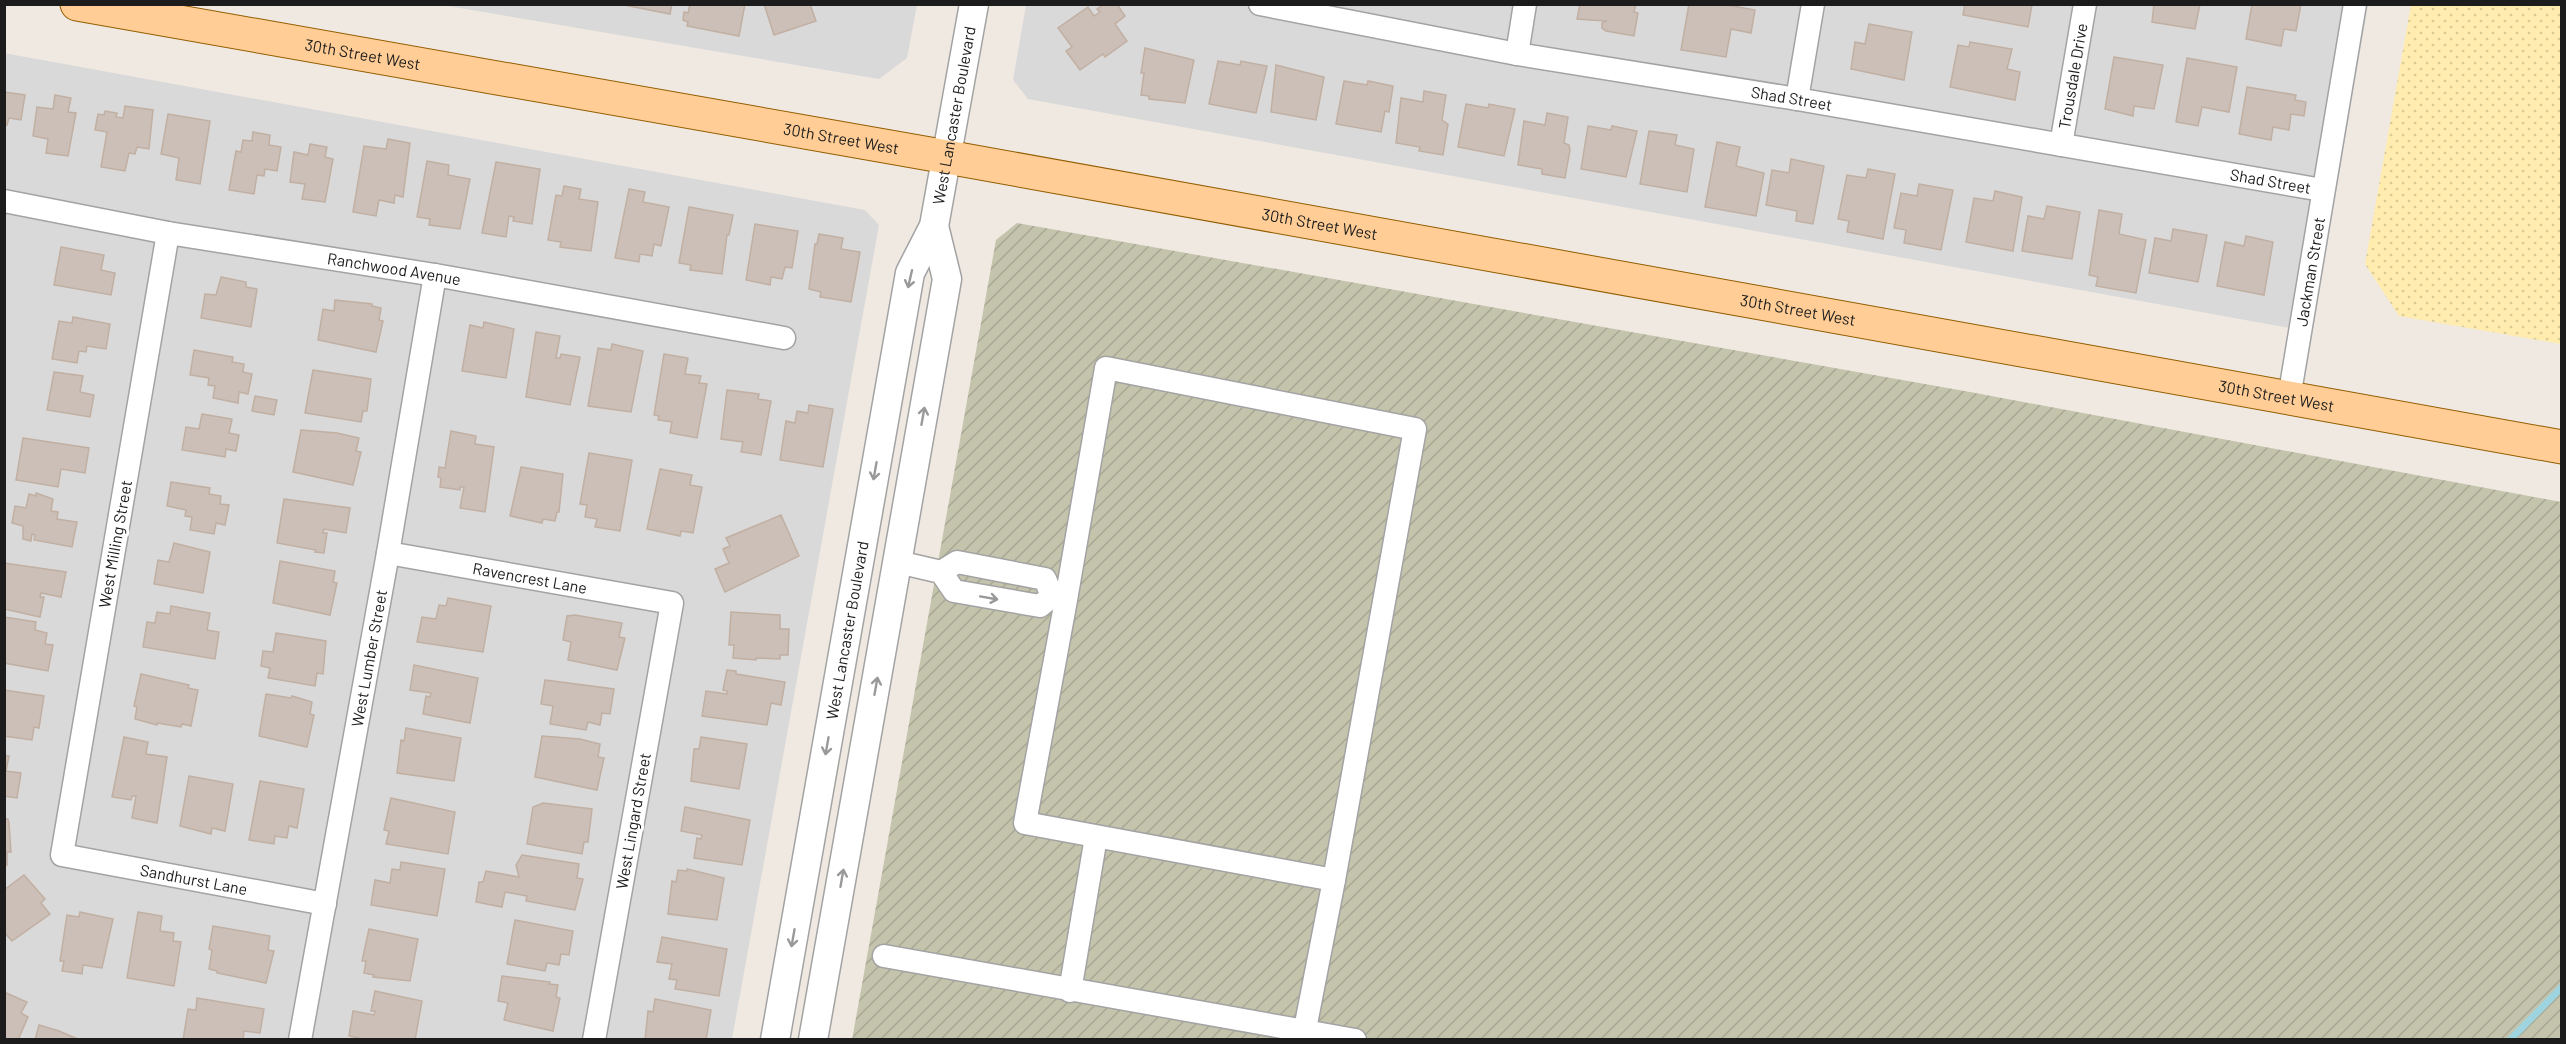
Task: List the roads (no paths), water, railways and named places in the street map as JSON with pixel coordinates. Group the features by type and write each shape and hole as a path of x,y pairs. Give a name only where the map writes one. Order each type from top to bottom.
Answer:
{"main road":[{"name":"30th Street West","path":"77,4 2562,447"}],"street":[{"name":"West Lancaster Boulevard","path":"775,1040 910,273 934,226 974,4"},
{"name":"Shad Street","path":"1260,4 1517,54 1797,99 2322,190"},
{"path":"1517,54 1525,4"},
{"path":"1797,99 1813,4"},
{"name":"Trousdale Drive","path":"2061,145 2085,4"},
{"name":"Jackman Street","path":"2289,398 2322,190 2355,4"},
{"name":"Ranchwood Avenue","path":"4,201 168,233 435,275 784,338"},
{"name":"West Lancaster Boulevard","path":"813,1040 947,279 934,226"},
{"name":"West Milling Street","path":"62,855 168,233"},
{"name":"West Lumber Street","path":"300,1040 388,553 435,275"},
{"path":"1305,1029 1334,880 1415,429 1106,368 1059,598 1025,823 1334,880"},
{"name":"Ravencrest Lane","path":"388,553 672,603"},
{"path":"898,562 941,572 954,591 1040,606 1059,598"},
{"name":"West Lingard Street","path":"594,1040 672,603"},
{"path":"1070,991 1096,837"},
{"name":"Sandhurst Lane","path":"62,855 325,904"},
{"path":"884,956 1070,991 1305,1029 1355,1040"}],"waterway":[{"path":"2510,1040 2562,987"}]}
